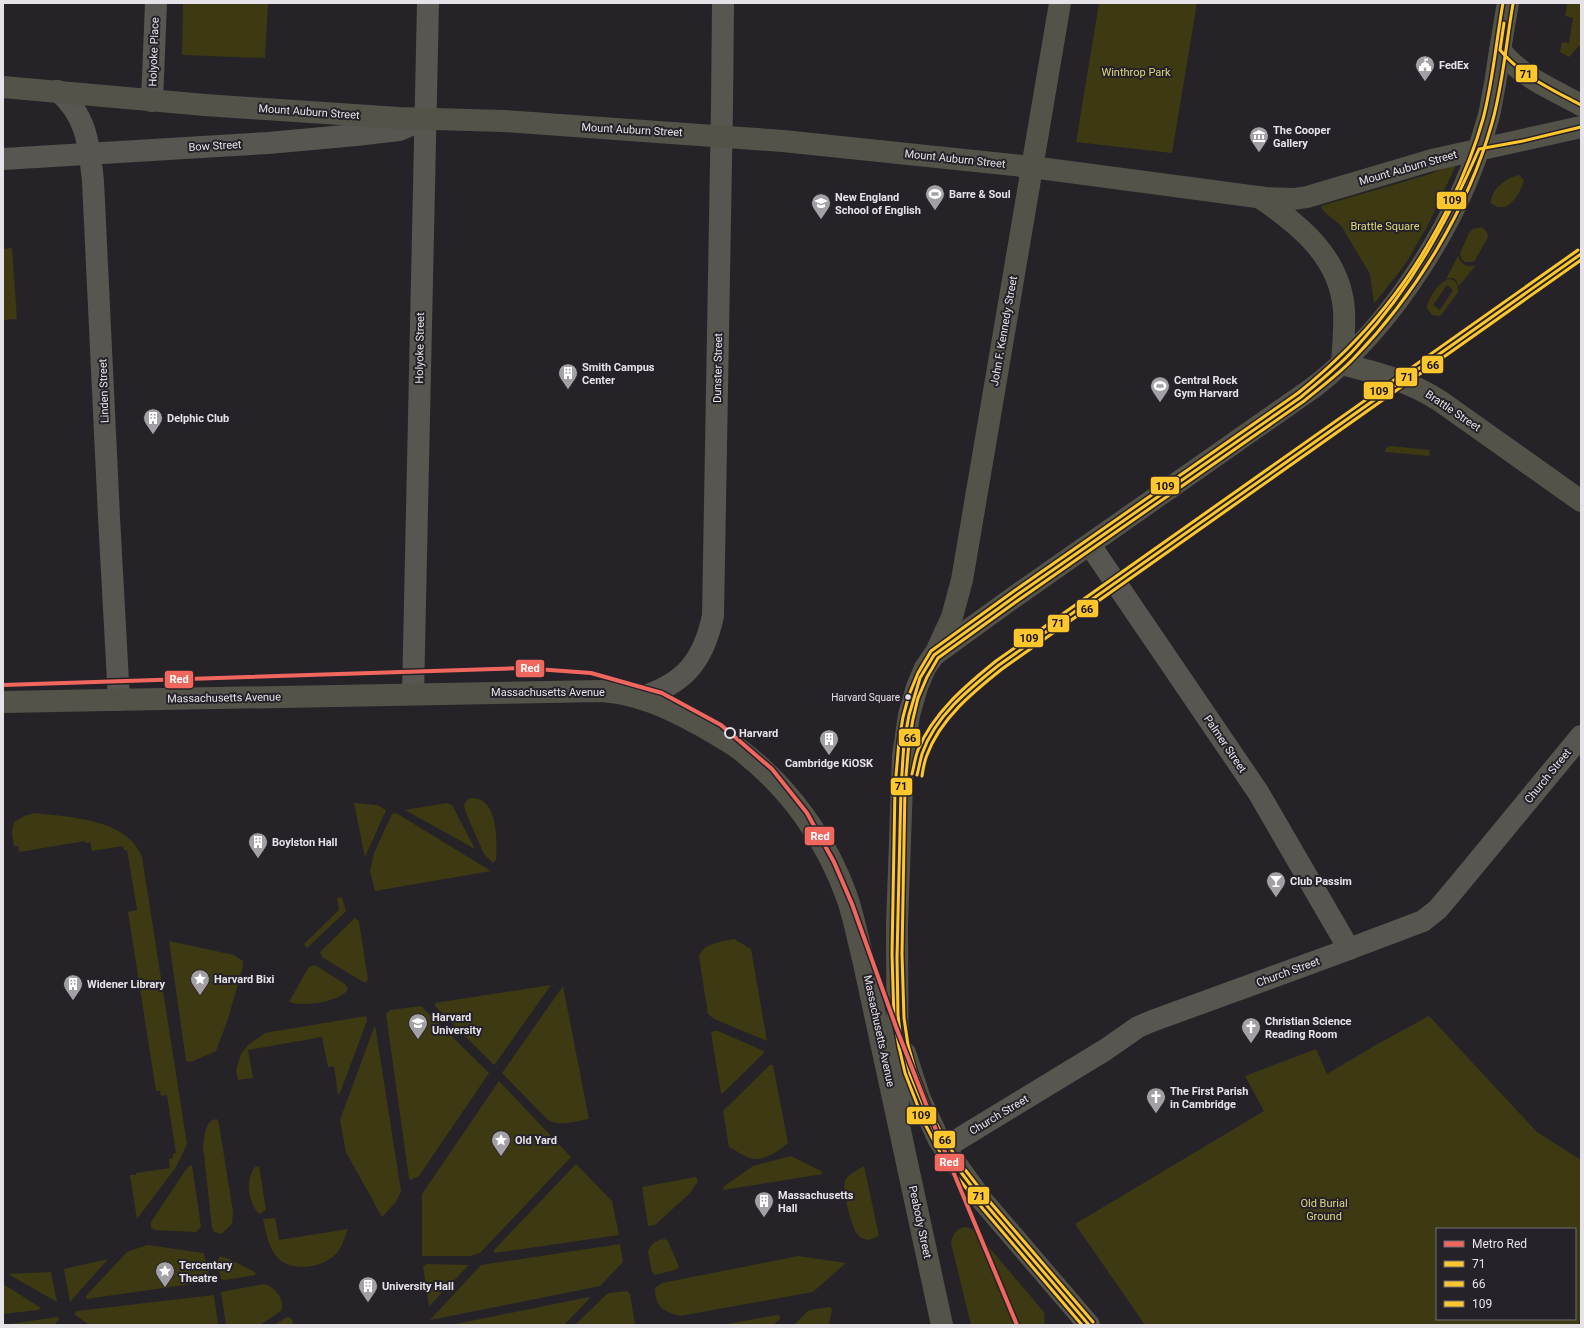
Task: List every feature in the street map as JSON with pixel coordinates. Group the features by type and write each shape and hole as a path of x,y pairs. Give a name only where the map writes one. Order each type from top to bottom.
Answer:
{"main road":[{"name":"John F. Kennedy Street","path":"934,655 948,629 956,606 962,580 1060,3"},
{"path":"898,1118 898,899 901,788 904,742 909,715 917,687 925,668 934,655 1301,397 1342,364 1386,315 1415,276 1437,240 1452,211 1479,149 1490,111 1508,3"},
{"path":"1500,50 1509,62 1523,74 1581,105"},
{"name":"Mount Auburn Street","path":"3,87 152,101 425,119 504,121 600,129 721,136 1032,167 1282,199 1306,197 1432,160 1581,127"},
{"name":"Mount Auburn Street","path":"1259,197 1307,234 1328,260 1335,273 1341,288 1344,311 1342,364"},
{"name":"Brattle Street","path":"1342,364 1386,375 1418,388 1440,401 1581,502"},
{"name":"Massachusetts Avenue","path":"3,702 596,691 617,693 639,698 679,714 738,748 754,761 790,797 830,858 850,908 898,1118"},
{"name":"Massachusetts Avenue","path":"898,1015 904,1050 914,1083 929,1121 944,1148 982,1200 1089,1325"},
{"name":"Peabody Street","path":"898,1118 942,1325"}],"street":[{"name":"Holyoke Place","path":"152,101 156,3"},
{"name":"Holyoke Street","path":"413,694 428,3"},
{"name":"Dunster Street","path":"639,698 667,687 688,671 704,645 711,626 723,3"},
{"name":"Linden Street","path":"58,91 70,102 80,117 87,135 94,181 119,700"},
{"name":"Bow Street","path":"3,159 268,143 356,135 399,130 425,119"},
{"name":"Palmer Street","path":"1090,545 1258,792 1350,949"},
{"name":"Church Street","path":"944,1148 1105,1050 1138,1027 1164,1016 1407,928 1431,915 1459,884 1581,736"}],"green space":[{"path":"183,3 268,3 265,58 182,55"},
{"name":"Winthrop Park","path":"1099,3 1197,3 1172,153 1076,142"},
{"path":"1581,3 1581,44 1569,57 1560,52 1562,42 1569,43 1573,18 1565,16 1567,4"},
{"name":"Brattle Square","path":"1454,164 1455,167 1428,225 1406,263 1374,304 1370,274 1342,227 1324,211 1321,206 1427,175"},
{"path":"1519,175 1524,180 1519,192 1510,204 1501,207 1491,203 1493,193 1500,185 1509,178"},
{"path":"1482,227 1487,232 1488,237 1474,262 1465,262 1461,258 1460,253 1469,233 1473,229"},
{"path":"12,248 17,319 3,320 3,249"},
{"path":"1458,256 1461,262 1467,266 1476,265 1459,286 1457,281 1454,279 1446,279"},
{"path":"1449,279 1455,281 1458,292 1442,314 1439,316 1432,315 1427,308 1429,300 1441,283","holes":["1447,285 1453,290 1440,310 1433,305"]},
{"path":"1391,446 1429,450 1430,456 1385,452 1386,448"},
{"path":"471,798 480,799 486,804 491,812 496,832 496,860 493,863 484,854 466,813 464,805 467,800"},
{"path":"354,803 377,805 386,810 365,857"},
{"path":"447,803 452,805 475,849 405,810"},
{"path":"34,813 79,818 110,827 124,834 134,844 142,857 187,1144 176,1167 137,1219 130,1175 170,1168 169,1159 173,1158 173,1154 176,1153 167,1095 161,1096 160,1091 156,1091 128,912 137,910 127,850 124,850 123,846 92,851 90,842 85,843 85,841 19,852 18,846 14,846 12,833 14,822 24,816"},
{"path":"396,813 491,871 375,891 370,871 374,853 392,814"},
{"path":"342,897 346,911 307,948 304,944 339,910 337,898"},
{"path":"355,918 359,921 368,980 366,982 363,982 322,957 320,952"},
{"path":"734,939 751,949 767,1041 714,1019 708,1014 699,957 701,952 708,946 718,942"},
{"path":"169,941 234,955 243,961 243,966 228,1019 216,1051 191,1062 186,1061"},
{"path":"315,965 345,984 348,989 338,997 312,1004 289,1002 309,967"},
{"path":"551,985 495,1064 493,1064 435,1006 435,1003"},
{"path":"563,986 589,1119 557,1123 548,1120 502,1073"},
{"path":"421,1006 489,1073 419,1176 411,1180 409,1179 386,1014 390,1010"},
{"path":"366,1016 367,1021 338,1095 334,1066 328,1067 322,1037 248,1050 253,1078 238,1080 236,1070 241,1054 248,1045 265,1033"},
{"name":"Old Burial Ground","path":"1429,1016 1537,1132 1581,1160 1581,1315 1579,1325 1145,1325 1075,1224 1264,1111 1245,1076 1316,1049 1327,1074"},
{"path":"375,1025 401,1191 396,1202 382,1217 346,1152 340,1120"},
{"path":"718,1031 764,1051 764,1053 723,1093 721,1093 711,1033"},
{"path":"770,1065 773,1065 788,1143 769,1156 760,1159 753,1159 729,1147 723,1111"},
{"path":"499,1081 571,1157 480,1253 470,1256 422,1256 422,1194"},
{"path":"217,1119 233,1212 232,1224 221,1234 214,1232 212,1228 203,1146 208,1124 212,1120"},
{"path":"791,1156 821,1171 823,1174 723,1190 726,1185 753,1166"},
{"path":"576,1164 612,1201 619,1235 494,1253 494,1250"},
{"path":"192,1165 201,1227 196,1232 154,1230 151,1227 151,1222 185,1171"},
{"path":"259,1166 266,1210 259,1214 250,1197 249,1184 252,1172 255,1167"},
{"path":"864,1166 879,1236 869,1240 863,1239 857,1234 848,1210 844,1186 848,1176"},
{"path":"696,1177 698,1181 690,1193 655,1225 648,1226 642,1187"},
{"path":"275,1218 279,1240 348,1229 340,1248 330,1259 315,1265 298,1267 283,1262 271,1249 263,1219"},
{"path":"964,1227 970,1228 976,1232 1044,1312 1045,1325 971,1325 951,1243 955,1233"},
{"path":"665,1239 668,1241 679,1267 675,1270 655,1275 652,1272 648,1252 654,1243"},
{"path":"620,1244 623,1262 600,1286 430,1320 481,1265"},
{"path":"148,1245 203,1253 210,1278 206,1282 86,1299 86,1296 126,1253"},
{"path":"220,1256 255,1272 256,1275 224,1280 221,1279 217,1261"},
{"path":"798,1256 846,1263 813,1292 680,1316 665,1310 658,1304 655,1288 662,1283"},
{"path":"108,1259 70,1302 64,1269"},
{"path":"427,1264 469,1265 429,1306 423,1266"},
{"path":"51,1272 57,1302 8,1274"},
{"path":"3,1284 41,1308 38,1310 3,1314"},
{"path":"264,1284 268,1285 278,1294 282,1302 281,1311 260,1325 226,1325 221,1292"},
{"path":"627,1291 630,1294 635,1325 575,1325 609,1293"},
{"path":"214,1295 218,1325 89,1325 74,1314 77,1311"},
{"path":"589,1297 589,1299 564,1325 451,1325"},
{"path":"830,1307 832,1309 829,1325 794,1325 809,1310"},
{"path":"779,1315 780,1319 773,1325 722,1325"},
{"path":"58,1317 59,1319 54,1325 3,1325"},
{"path":"287,1317 291,1318 294,1325 274,1325"}],"metro line":[{"name":"Red","path":"3,685 522,668 591,673 662,693 721,725 772,769 807,813 834,862 852,904 896,1027 940,1140 1017,1325"}],"transit line":[{"name":"109","path":"1082,1325 954,1173 937,1147 924,1122 905,1073 894,1019 892,954 895,788 899,741 909,695 918,673 931,651 1014,591 1298,393 1345,352 1366,330 1385,307 1420,258 1450,204 1464,173 1483,119 1492,76 1503,3"},
{"name":"66","path":"1093,1322 991,1203 963,1167 946,1142 933,1117 915,1070 908,1045 904,1018 902,954 905,788 909,742 918,698 927,677 938,658 1304,401 1342,370 1377,333 1419,278 1437,249 1469,187 1482,155 1496,108 1513,4"},
{"name":"71","path":"1504,23 1500,50 1527,75 1581,105"},
{"name":"71","path":"1089,1325 982,1200 957,1167 934,1131 910,1074 900,1033 898,1015 897,958 901,788 904,742 909,715 920,678 934,655 1017,595 1301,397 1338,365 1378,322 1412,276 1455,201 1479,149 1523,141 1581,127"},
{"name":"109","path":"912,774 918,750 932,724 962,690 996,661 1578,250"},
{"name":"71","path":"917,775 922,754 935,727 954,704 999,665 1581,254"},
{"name":"66","path":"922,776 926,758 940,730 958,707 1002,669 1581,260"}],"place":[{"name":"FedEx","path":"1425,82"},
{"name":"The Cooper Gallery","path":"1259,153"},
{"name":"Barre & Soul","path":"935,211"},
{"name":"New England School of English","path":"821,220"},
{"name":"Smith Campus Center","path":"568,390"},
{"name":"Central Rock Gym Harvard","path":"1160,403"},
{"name":"Delphic Club","path":"153,435"},
{"name":"Harvard Square","path":"908,697"},
{"name":"Harvard","path":"730,733"},
{"name":"Cambridge KiOSK","path":"829,756"},
{"name":"Boylston Hall","path":"258,859"},
{"name":"Club Passim","path":"1276,898"},
{"name":"Harvard Bixi","path":"200,996"},
{"name":"Widener Library","path":"73,1001"},
{"name":"Harvard University","path":"418,1040"},
{"name":"Christian Science Reading Room","path":"1251,1044"},
{"name":"The First Parish in Cambridge","path":"1156,1114"},
{"name":"Old Yard","path":"501,1157"},
{"name":"Massachusetts Hall","path":"764,1218"},
{"name":"Tercentary Theatre","path":"165,1288"},
{"name":"University Hall","path":"368,1303"}]}
